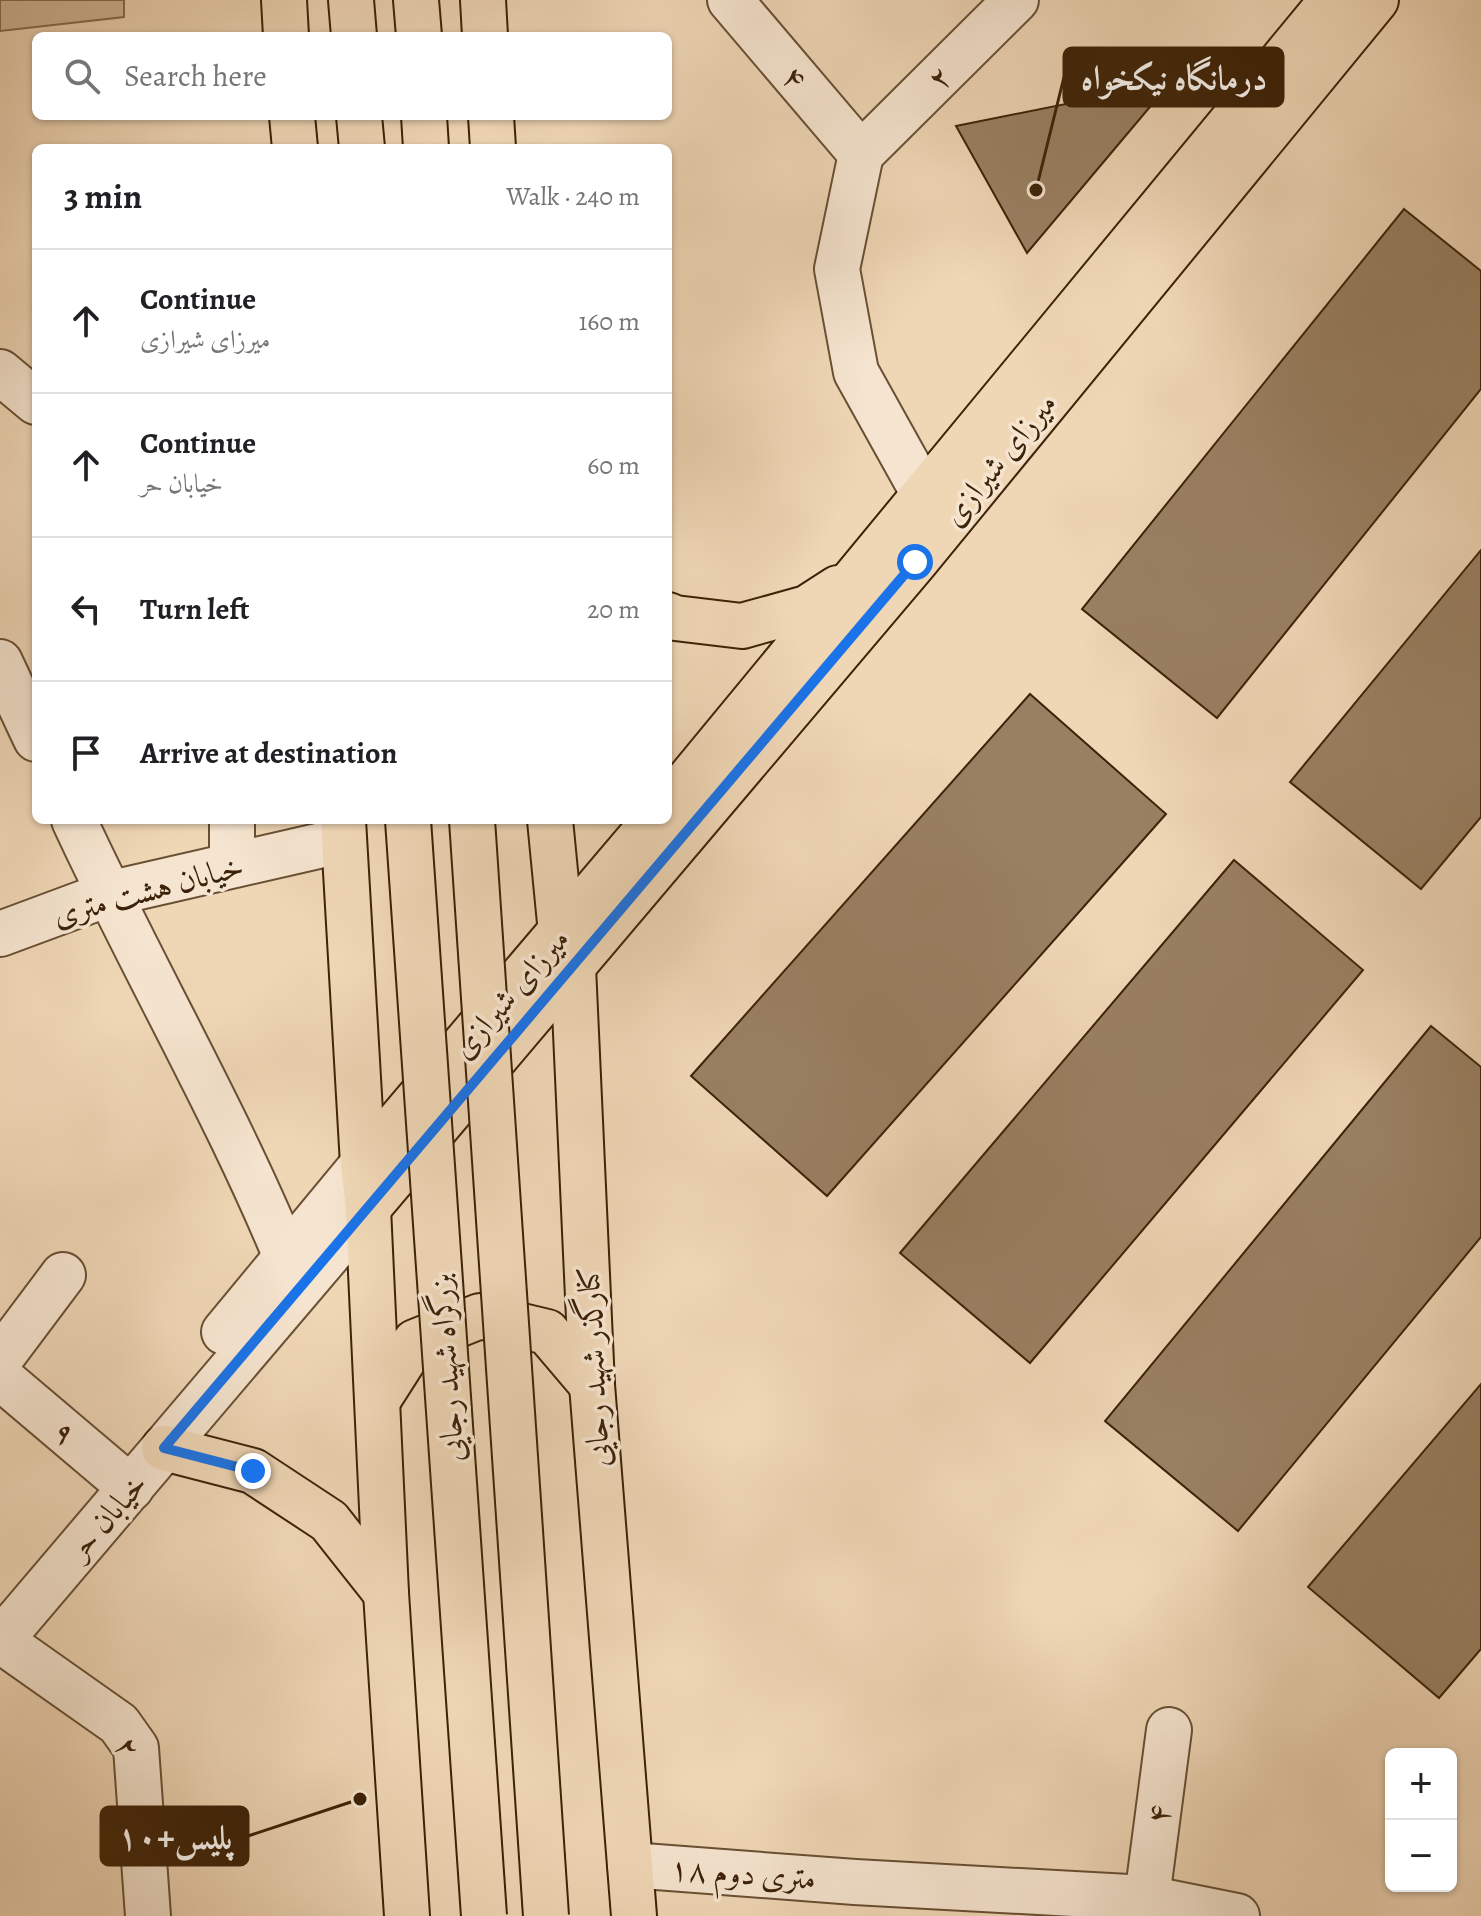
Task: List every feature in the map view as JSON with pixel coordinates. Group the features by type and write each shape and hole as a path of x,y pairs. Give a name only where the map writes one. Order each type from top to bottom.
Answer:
{"main road":[{"path":"284,0 286,32"},
{"path":"351,0 354,32"},
{"path":"416,0 419,32"},
{"path":"483,0 485,32"},
{"name":"میرزای شیرازی","path":"672,800 1332,0"},
{"name":"میرزای شیرازی","path":"363,1164 567,950 915,562 1376,0"},
{"path":"292,120 295,144"},
{"path":"359,120 362,144"},
{"path":"424,120 426,144"},
{"path":"491,120 493,144"},
{"path":"672,617 742,626 807,608 863,571"},
{"name":"بزرگراه شهید رجایی","path":"408,824 484,1916"},
{"name":"بزرگراه شهید رجایی","path":"472,824 546,1916"},
{"name":"کنارگذر شهید رجایی","path":"551,824 567,950 592,1385 634,1916"},
{"name":"میرزای شیرازی","path":"368,1208 567,950 652,824"},
{"path":"343,830 368,1208 386,1593 407,1916"},
{"path":"378,1400 415,1342 480,1316 547,1332 592,1385"},
{"path":"164,1448 253,1471 329,1521 386,1593"}],"street":[{"name":"۴","path":"730,0 861,154"},
{"name":"۲","path":"861,154 1016,0"},
{"path":"861,154 837,269 856,372 925,496"},
{"path":"0,372 32,399"},
{"path":"0,662 32,730"},
{"path":"76,824 108,894 214,1101 292,1272"},
{"path":"232,824 232,865"},
{"name":"خیابان هشت متری","path":"0,934 108,894 232,865 343,830"},
{"name":"خیابان حر","path":"0,1600 121,1480 164,1448 292,1272 363,1164"},
{"name":"خیابان حر","path":"0,1640 121,1480 147,1429 292,1272 368,1208"},
{"path":"0,1359 63,1275"},
{"name":"۹","path":"0,1377 121,1480"},
{"name":"۲","path":"0,1640 119,1724 136,1748 148,1916"},
{"name":"۴","path":"1147,1898 1169,1730"},
{"name":"۱۸ متری دوم","path":"630,1865 855,1899 1147,1898 1237,1916"}],"shaded area":[{"path":"0,0 124,0 124,17 0,31"}],"building":[{"path":"1170,83 1027,253 956,126"},
{"path":"1404,209 1481,271 1481,389 1217,718 1082,609"},
{"path":"1481,550 1481,817 1421,889 1290,782"},
{"path":"1030,694 1166,814 827,1196 691,1076"},
{"path":"1234,860 1363,970 1030,1363 900,1253"},
{"path":"1431,1026 1481,1067 1481,1237 1238,1531 1105,1421"},
{"path":"1481,1384 1481,1649 1439,1698 1308,1587"}],"place":[{"name":"درمانگاه نیکخواه","path":"1036,190"},
{"name":"پلیس+١٠","path":"360,1799"}],"route":[{"path":"253,1471 164,1448 915,562"}]}
